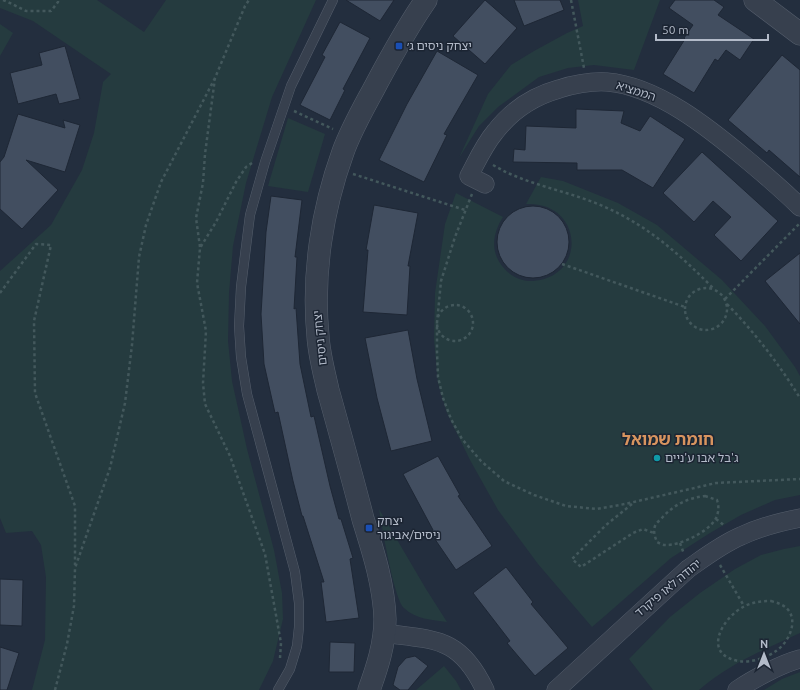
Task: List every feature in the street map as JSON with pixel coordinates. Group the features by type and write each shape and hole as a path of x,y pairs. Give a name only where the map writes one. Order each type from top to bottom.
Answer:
{"street":[{"name":"יצחק ניסים","path":"369,690 377,669 385,620 376,562 328,390 318,338 316,317 321,237 330,194 344,150 404,32 426,0"},
{"path":"755,0 800,34"},
{"name":"הממציא","path":"481,182 469,176 484,147 495,131 513,113 531,99 550,91 587,82 608,82 630,87 660,98 716,133 782,189 800,207"},
{"name":"יהודה לאו פיקרד","path":"556,690 663,590 688,569 712,552 752,531 771,524 800,518"},
{"path":"383,633 439,641 454,648 468,661 479,677 485,690"},
{"path":"737,690 767,673 800,659"}],"lane":[{"path":"278,690 290,669 297,646 299,603 295,572 247,394 241,357 239,326 241,287 250,215 269,151 291,86 333,0"}],"path":[{"path":"3,0 9,1 26,11 51,11 58,0"},
{"path":"75,568 110,468 125,403 132,345 139,257 146,225 160,182 215,78 245,6 249,0"},
{"path":"571,0 587,82"},
{"path":"215,78 205,154 203,183 196,218 200,248 197,283 206,331 203,383 205,404 230,456 265,554 281,643 280,658"},
{"path":"284,106 335,130"},
{"path":"200,248 246,167 269,151"},
{"path":"478,158 514,176 604,207 632,220 654,235 682,257 721,294 727,303 748,324 767,348 800,398"},
{"path":"337,169 465,210"},
{"path":"481,182 465,210 442,281 437,323 438,377 443,398 451,419 462,439 481,462 504,481 534,496 566,506 597,509 716,483 800,479"},
{"path":"725,299 800,223"},
{"path":"0,293 36,244 51,245 34,321 35,392 75,506 74,606 67,644 55,690"},
{"path":"562,264 685,307"},
{"path":"714,289 707,288 697,290 691,294 685,307 685,315 689,323 695,328 702,330 716,329 726,318 728,311 727,303"},
{"path":"455,304 464,307 469,311 473,322 472,330 469,335 458,341 446,339 438,330 437,323 439,313 449,305 455,304"},
{"path":"705,496 717,500 719,508 716,519 703,532 680,543 665,545 656,542 654,533 655,525 677,504 705,496"},
{"path":"634,502 606,525 572,559 581,567 633,533 643,530 654,533"},
{"path":"712,552 744,606"},
{"path":"771,601 782,604 790,612 792,620 791,631 785,642 776,652 757,660 741,662 729,660 720,652 717,642 721,629 732,615 744,606 758,602 771,601"}],"green space":[{"path":"0,0 97,0 144,32 166,0 316,0 272,97 246,183 233,246 229,293 228,341 232,381 247,449 274,550 282,593 283,619 273,661 259,690 32,690 45,640 46,577 41,545 32,531 6,533 0,518 0,271 51,225 82,170 94,133 103,82 111,74 33,21 0,8"},
{"path":"578,0 660,0 634,70 594,65 568,68 539,77 498,107 479,126 459,158 488,94 511,65 567,33 583,26"},
{"path":"0,24 13,33 0,56"},
{"path":"288,118 325,134 308,192 268,186"},
{"path":"541,177 563,181 618,203 657,225 722,280 765,326 800,376 800,495 775,500 741,515 710,533 671,558 592,627 538,564 498,510 470,460 447,413 438,383 434,339 435,293 445,224 456,193 503,217 497,228 494,240 497,257 503,267 510,274 519,279 533,281 551,276 563,267 570,254 572,240 568,226 559,214 545,206 526,204"},
{"path":"379,509 447,622 436,621 413,615 404,608 400,602 392,577"},
{"path":"800,546 800,633 735,665 699,690 653,690 629,659 670,617 700,593 735,569 761,555"},
{"path":"444,666 461,690 416,690"},
{"path":"800,672 800,690 764,690 782,679"}],"building":[{"path":"346,0 394,0 380,21"},
{"path":"485,0 517,28 485,64 453,36"},
{"path":"514,0 560,0 564,10 524,26"},
{"path":"675,0 714,0 724,7 718,15 754,39 740,60 726,50 718,61 715,59 694,93 663,74 693,25 669,8"},
{"path":"340,22 370,38 343,89 345,90 330,120 300,105 325,57 322,55"},
{"path":"65,46 80,99 59,104 56,94 18,104 10,73 42,65 39,53"},
{"path":"437,51 478,75 444,134 447,135 424,182 379,160 407,104"},
{"path":"782,55 800,70 800,177 769,150 767,153 728,120"},
{"path":"576,109 624,111 621,123 640,131 650,116 685,139 653,188 622,170 577,170 577,163 513,162 514,149 525,150 526,126 576,128"},
{"path":"18,114 65,128 63,120 80,125 65,172 26,160 58,190 22,229 0,209 0,162 4,157"},
{"path":"702,152 778,221 741,261 714,235 731,217 713,201 694,222 663,193"},
{"path":"271,196 302,200 295,257 297,257 294,309 296,308 300,364 311,417 314,416 339,519 341,519 353,558 350,559 359,618 326,622 321,582 324,582 302,516 278,412 275,413 264,364 261,314 266,232"},
{"path":"374,205 418,213 408,266 410,266 407,315 363,312 368,250 366,250"},
{"path":"526,206 540,206 547,208 559,216 567,228 569,242 567,256 559,268 547,276 540,278 526,278 519,276 507,268 499,256 497,249 497,235 499,228 507,216 519,208"},
{"path":"800,253 800,324 765,281"},
{"path":"408,330 417,379 432,441 391,451 377,398 365,338"},
{"path":"438,456 460,495 458,496 492,546 456,570 430,532 433,530 403,474"},
{"path":"506,567 533,602 531,604 568,648 535,676 507,643 510,641 473,593"},
{"path":"0,579 23,580 22,626 0,625"},
{"path":"330,642 355,643 354,672 329,672"},
{"path":"0,647 19,653 7,690 0,690"},
{"path":"415,656 428,666 408,690 400,690 393,685 398,667 406,658"}],"place":[{"name":"יצחק ניסים ג׳","path":"399,46"},
{"name":"ג'בל אבו ע'ניים","path":"657,458"},
{"name":"יצחק ניסים/אביגור","path":"369,528"}],"district":[{"name":"חומת שמואל","path":"668,439"}]}
